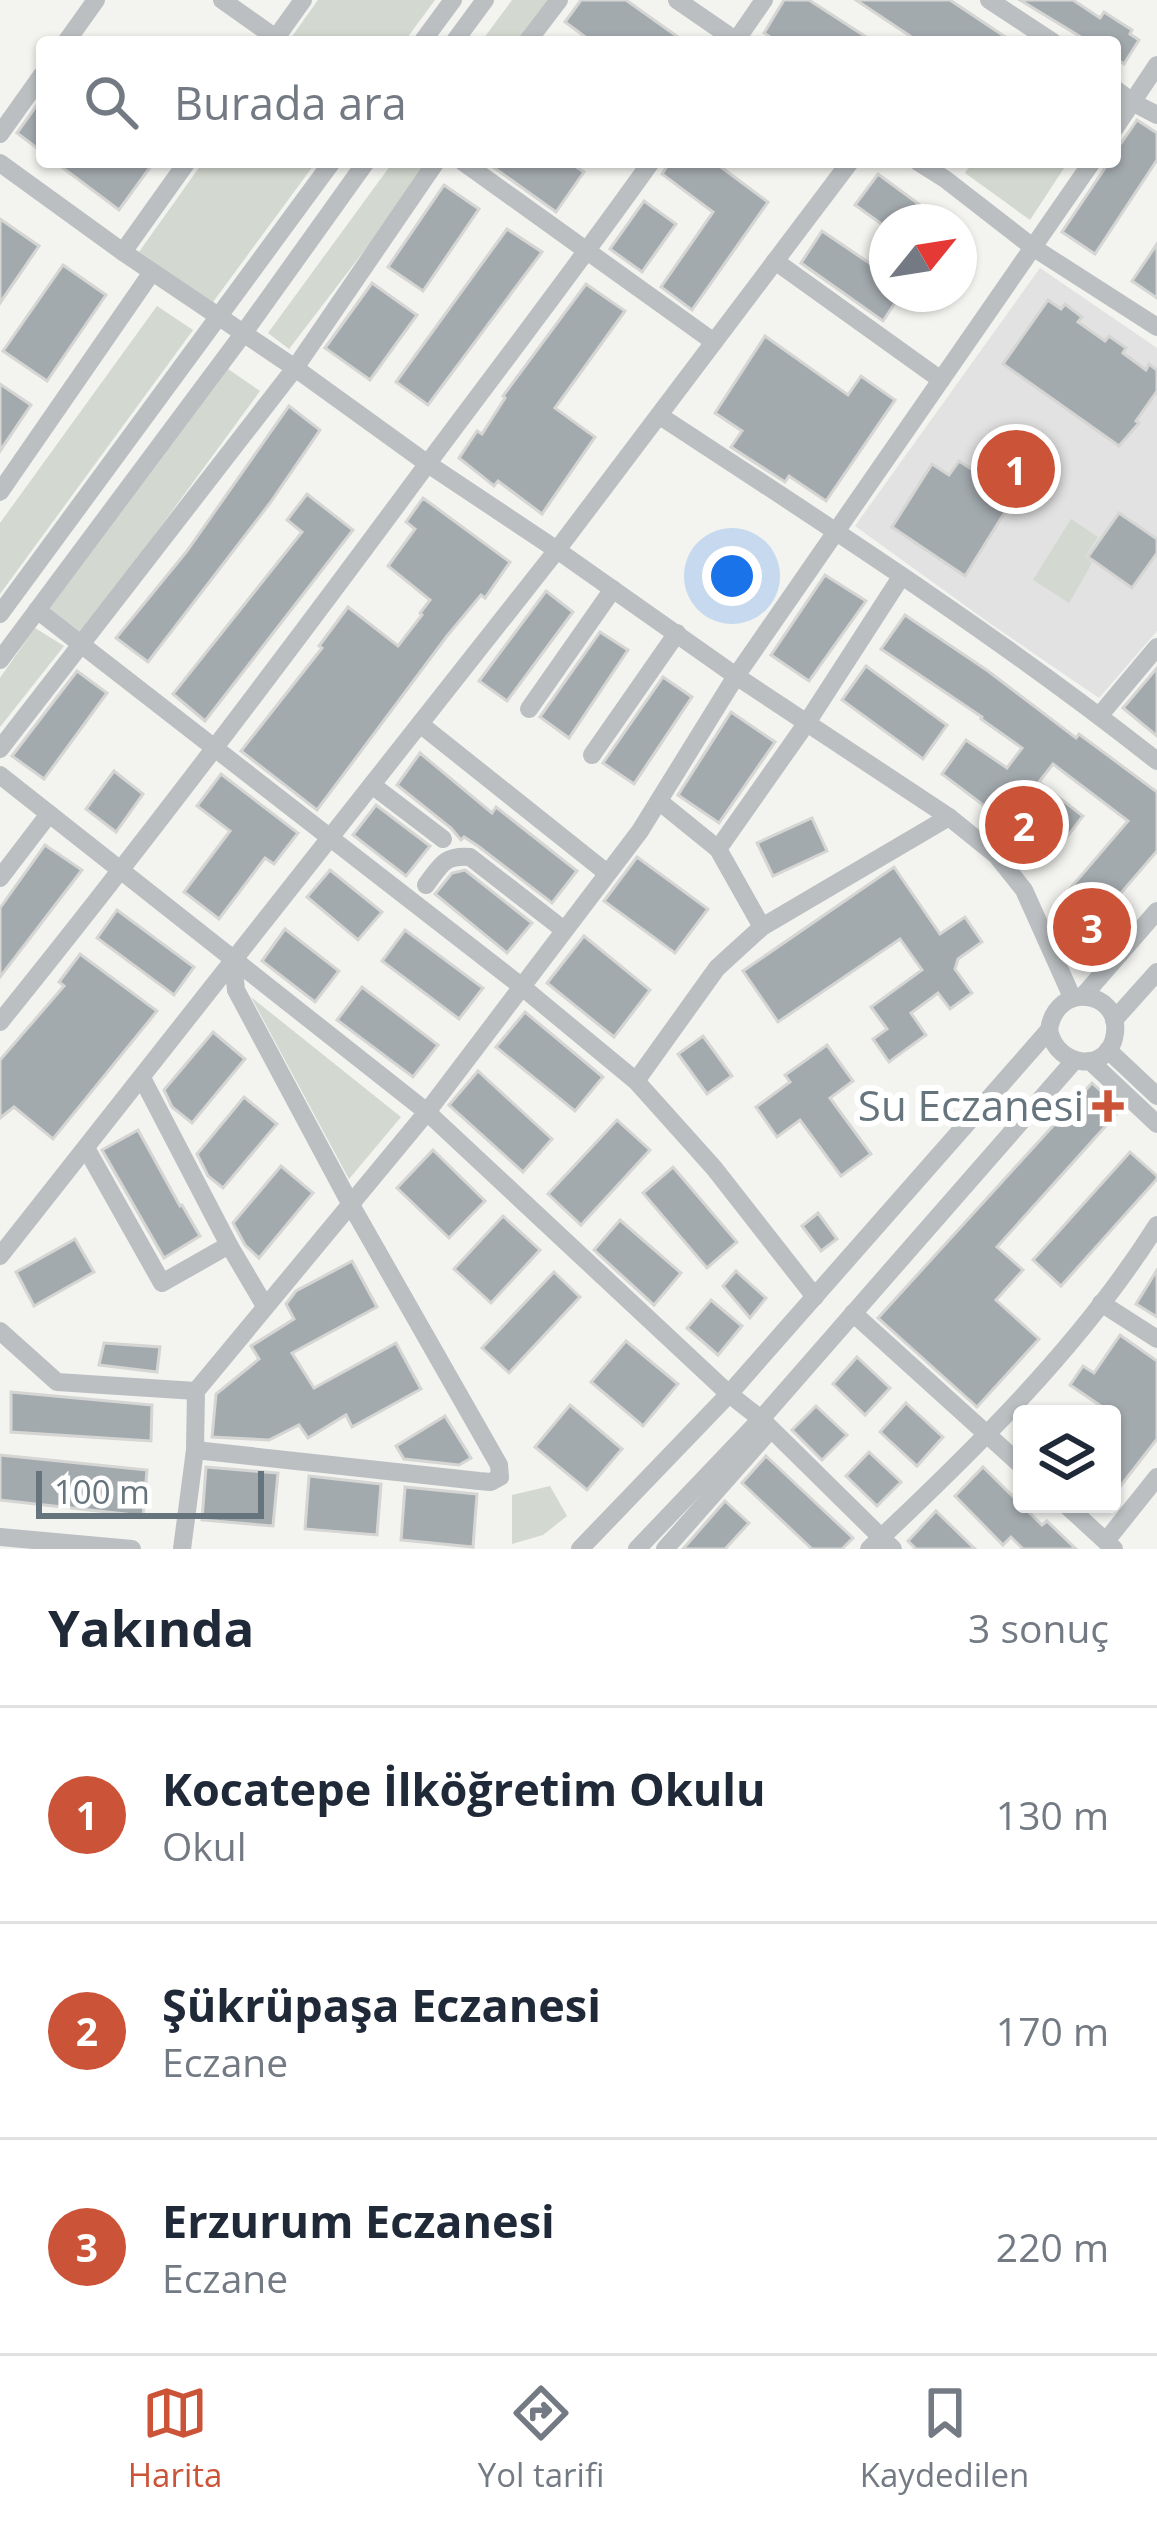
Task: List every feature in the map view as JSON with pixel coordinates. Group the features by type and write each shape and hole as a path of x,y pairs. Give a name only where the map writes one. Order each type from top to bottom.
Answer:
{"street":[{"path":"222,0 269,36"},
{"path":"277,36 303,0"},
{"path":"426,36 453,0"},
{"path":"458,36 485,0"},
{"path":"532,36 559,0"},
{"path":"677,0 728,36"},
{"path":"740,36 764,0"},
{"path":"989,0 1040,36"},
{"path":"69,36 89,2"},
{"path":"1121,119 1157,64"},
{"path":"0,134 36,83"},
{"path":"1121,94 1157,115"},
{"path":"123,252 183,168"},
{"path":"0,614 328,168"},
{"path":"0,660 362,168"},
{"path":"0,749 295,368 432,168"},
{"path":"471,168 714,341"},
{"path":"0,1022 217,748 647,168"},
{"path":"0,1256 557,550 845,168"},
{"path":"928,168 1034,248 1157,327"},
{"path":"945,179 953,168"},
{"path":"182,1549 195,1450 196,1391 427,1112 660,802 736,676 1088,168"},
{"path":"3,173 949,817 996,855 1024,890 1078,996 1102,1003 1114,1020 1115,1035 1108,1050 1082,1061 853,1313 665,1549"},
{"path":"775,261 941,380"},
{"path":"2,486 152,272"},
{"path":"660,416 836,531 1157,761"},
{"path":"718,849 901,577"},
{"path":"529,709 614,589"},
{"path":"37,610 636,1081 714,1168 815,1297"},
{"path":"592,755 677,633"},
{"path":"1100,716 1157,647"},
{"path":"420,724 608,873"},
{"path":"0,775 427,1112 766,1424 881,1545 988,1436 1155,1234"},
{"path":"372,785 443,838"},
{"path":"660,802 718,849 762,927"},
{"path":"0,878 50,814"},
{"path":"636,1081 717,968 762,927 949,817"},
{"path":"426,885 443,862 454,856 470,857 564,930"},
{"path":"580,1549 815,1297 1049,1030 1055,1010 1078,996 1157,911"},
{"path":"195,1450 479,1481 500,1477 499,1465 351,1205 236,989 233,960"},
{"path":"1114,1020 1157,972"},
{"path":"1049,1030 1057,1049 1082,1061 1157,1124"},
{"path":"1108,1050 1157,1096"},
{"path":"142,1078 265,1306"},
{"path":"86,1148 162,1283 229,1245"},
{"path":"1101,1303 1157,1339"},
{"path":"853,1313 1013,1458"},
{"path":"0,1331 57,1382 196,1391"},
{"path":"637,1549 766,1424"},
{"path":"1075,1513 1110,1545 1157,1478"},
{"path":"0,1537 132,1549"}],"shaded area":[{"path":"318,0 435,0 408,36 292,36"},
{"path":"512,0 552,0 526,36 485,36"},
{"path":"199,168 312,168 213,302 139,252"},
{"path":"389,168 427,168 289,349 268,333"},
{"path":"968,168 1064,168 1030,220 965,173"},
{"path":"1040,268 1157,348 1157,631 1099,698 855,526"},
{"path":"157,306 193,330 0,594 0,523"},
{"path":"228,369 260,391 82,634 49,609"},
{"path":"1071,519 1098,537 1085,557 1092,563 1069,603 1033,580"},
{"path":"35,628 64,646 0,727 0,678"},
{"path":"251,997 401,1117 349,1179"},
{"path":"550,1486 567,1516 543,1535 512,1544 512,1495"}],"building":[{"path":"581,0 626,0 677,36 584,36 565,22"},
{"path":"784,0 809,0 865,36 769,36 764,33"},
{"path":"856,0 950,0 1004,36 910,36"},
{"path":"1020,0 1073,0 1100,18 1104,12 1139,40 1124,64 1121,36 1079,36"},
{"path":"36,106 36,147 17,133"},
{"path":"1137,120 1157,133 1157,160 1095,254 1062,232 1105,168 1121,168 1121,143"},
{"path":"63,168 150,168 119,210"},
{"path":"494,168 578,168 584,172 556,212"},
{"path":"666,168 722,168 768,202 692,310 661,287 713,212 662,174"},
{"path":"878,174 919,204 869,204 869,215 855,205"},
{"path":"444,185 479,209 423,291 388,267"},
{"path":"644,201 676,224 642,272 610,249"},
{"path":"0,219 39,246 0,303"},
{"path":"507,229 542,252 428,405 396,382"},
{"path":"822,231 869,263 869,311 801,263"},
{"path":"1157,244 1157,298 1132,281"},
{"path":"63,265 106,295 47,381 3,351"},
{"path":"372,283 417,315 370,380 325,348"},
{"path":"586,284 625,311 555,408 595,437 542,514 498,481 494,486 459,458 477,431 482,434 503,396"},
{"path":"1048,300 1061,309 1065,304 1082,317 1078,322 1105,341 1109,336 1126,348 1123,353 1146,370 1149,364 1157,370 1157,391 1119,446 1003,364"},
{"path":"765,336 848,395 861,376 895,400 826,501 789,476 785,482 731,447 742,431 715,413"},
{"path":"0,384 31,405 0,451"},
{"path":"289,406 320,430 148,662 116,638 187,551"},
{"path":"959,461 1005,491 996,504 1005,512 965,576 892,527 932,464 949,475"},
{"path":"307,494 353,530 205,721 173,694 302,532 287,520"},
{"path":"423,498 510,562 485,598 481,595 447,636 317,810 241,751 348,607 398,646 422,615 430,600 388,566 415,529 406,522"},
{"path":"1119,513 1157,539 1157,553 1132,588 1088,557"},
{"path":"825,575 866,601 809,681 771,655"},
{"path":"546,591 573,612 507,701 479,681"},
{"path":"905,615 1157,792 1157,851 1086,934 1055,906 1128,821 1053,764 1039,782 1083,816 1052,857 942,774 966,740 1007,768 1022,748 881,649"},
{"path":"600,632 628,650 569,738 540,717"},
{"path":"866,666 947,725 923,759 842,700"},
{"path":"1157,668 1157,736 1123,708"},
{"path":"77,671 107,693 44,779 12,756"},
{"path":"663,677 692,697 634,784 603,763"},
{"path":"731,712 775,742 719,823 678,795"},
{"path":"420,753 492,813 496,807 577,871 552,903 478,846 464,837 461,840 397,785"},
{"path":"114,771 143,794 116,832 86,809"},
{"path":"221,774 298,833 274,864 265,858 219,919 184,892 230,831 197,806"},
{"path":"376,805 430,846 406,876 353,835"},
{"path":"812,818 827,851 773,876 757,843"},
{"path":"45,845 82,870 0,977 0,908"},
{"path":"637,857 708,909 675,953 604,901"},
{"path":"894,867 940,934 965,917 982,942 958,959 955,969 972,993 950,1009 938,993 911,1013 926,1035 889,1062 873,1039 887,1029 871,1007 922,970 900,939 778,1022 743,971"},
{"path":"330,870 382,912 358,940 307,897"},
{"path":"465,870 532,923 507,953 435,894 452,873"},
{"path":"117,910 194,967 174,995 97,938"},
{"path":"285,929 339,971 315,1002 262,961"},
{"path":"405,930 483,988 459,1019 382,961"},
{"path":"584,936 650,990 614,1037 547,983"},
{"path":"80,954 157,1011 53,1139 14,1107 0,1118 0,1060 64,986 59,982"},
{"path":"362,987 438,1045 413,1077 337,1020"},
{"path":"525,1012 603,1077 575,1111 496,1047"},
{"path":"213,1032 245,1059 192,1123 172,1107 164,1090"},
{"path":"703,1036 732,1076 707,1094 678,1054"},
{"path":"827,1045 853,1081 830,1098 871,1154 841,1176 800,1120 777,1137 756,1107 790,1082 785,1075"},
{"path":"478,1071 552,1139 523,1172 449,1105"},
{"path":"1092,1083 1121,1109 997,1247 1023,1270 996,1300 1039,1339 977,1407 878,1318"},
{"path":"244,1097 277,1124 223,1188 208,1176 197,1154"},
{"path":"617,1120 650,1150 581,1225 548,1194"},
{"path":"138,1130 200,1236 164,1258 102,1150"},
{"path":"433,1150 485,1201 449,1238 397,1188"},
{"path":"1130,1152 1157,1179 1061,1286 1033,1260"},
{"path":"281,1166 313,1193 259,1258 233,1223"},
{"path":"673,1167 737,1242 707,1268 643,1193"},
{"path":"818,1213 837,1239 821,1251 802,1226"},
{"path":"503,1216 540,1250 491,1303 454,1269"},
{"path":"620,1220 681,1273 654,1305 594,1250"},
{"path":"75,1239 94,1272 34,1306 16,1272"},
{"path":"352,1261 377,1307 292,1353 314,1388 396,1343 421,1389 352,1427 346,1415 308,1438 299,1425 269,1440 212,1437 216,1394 259,1359 251,1346 294,1319 286,1304 296,1291"},
{"path":"1157,1270 1157,1317 1136,1304"},
{"path":"736,1271 766,1298 750,1318 723,1286"},
{"path":"554,1272 580,1297 509,1373 482,1348"},
{"path":"711,1300 742,1326 718,1355 687,1328"},
{"path":"1120,1335 1157,1361 1157,1439 1121,1485 1121,1405 1099,1405 1070,1385 1083,1366 1094,1373"},
{"path":"626,1341 678,1384 643,1426 591,1382"},
{"path":"104,1343 160,1347 157,1372 99,1365"},
{"path":"857,1357 890,1388 865,1415 833,1384"},
{"path":"11,1392 152,1405 151,1441 11,1432"},
{"path":"906,1403 943,1437 917,1466 880,1432"},
{"path":"570,1405 622,1449 587,1490 535,1447"},
{"path":"816,1406 847,1435 822,1460 792,1430"},
{"path":"445,1416 471,1458 459,1465 404,1459 396,1446"},
{"path":"869,1452 901,1482 877,1506 846,1476"},
{"path":"0,1455 147,1470 143,1516 0,1500"},
{"path":"766,1456 853,1538 842,1549 812,1549 742,1483"},
{"path":"206,1467 278,1473 273,1526 202,1520"},
{"path":"983,1467 1013,1496 1013,1513 1030,1513 1042,1525 1047,1521 1076,1549 1023,1549 1011,1537 1003,1545 955,1496"},
{"path":"309,1476 381,1484 377,1535 305,1529"},
{"path":"405,1487 477,1494 473,1547 401,1540"},
{"path":"725,1501 749,1523 725,1549 683,1549"},
{"path":"936,1511 975,1549 916,1549 908,1541"}],"place":[{"name":"Kocatepe İlköğretim Okulu","path":"1016,469"},
{"name":"Şükrüpaşa Eczanesi","path":"1024,825"},
{"name":"Erzurum Eczanesi","path":"1092,927"},
{"name":"Su Eczanesi","path":"1108,1106"}]}
